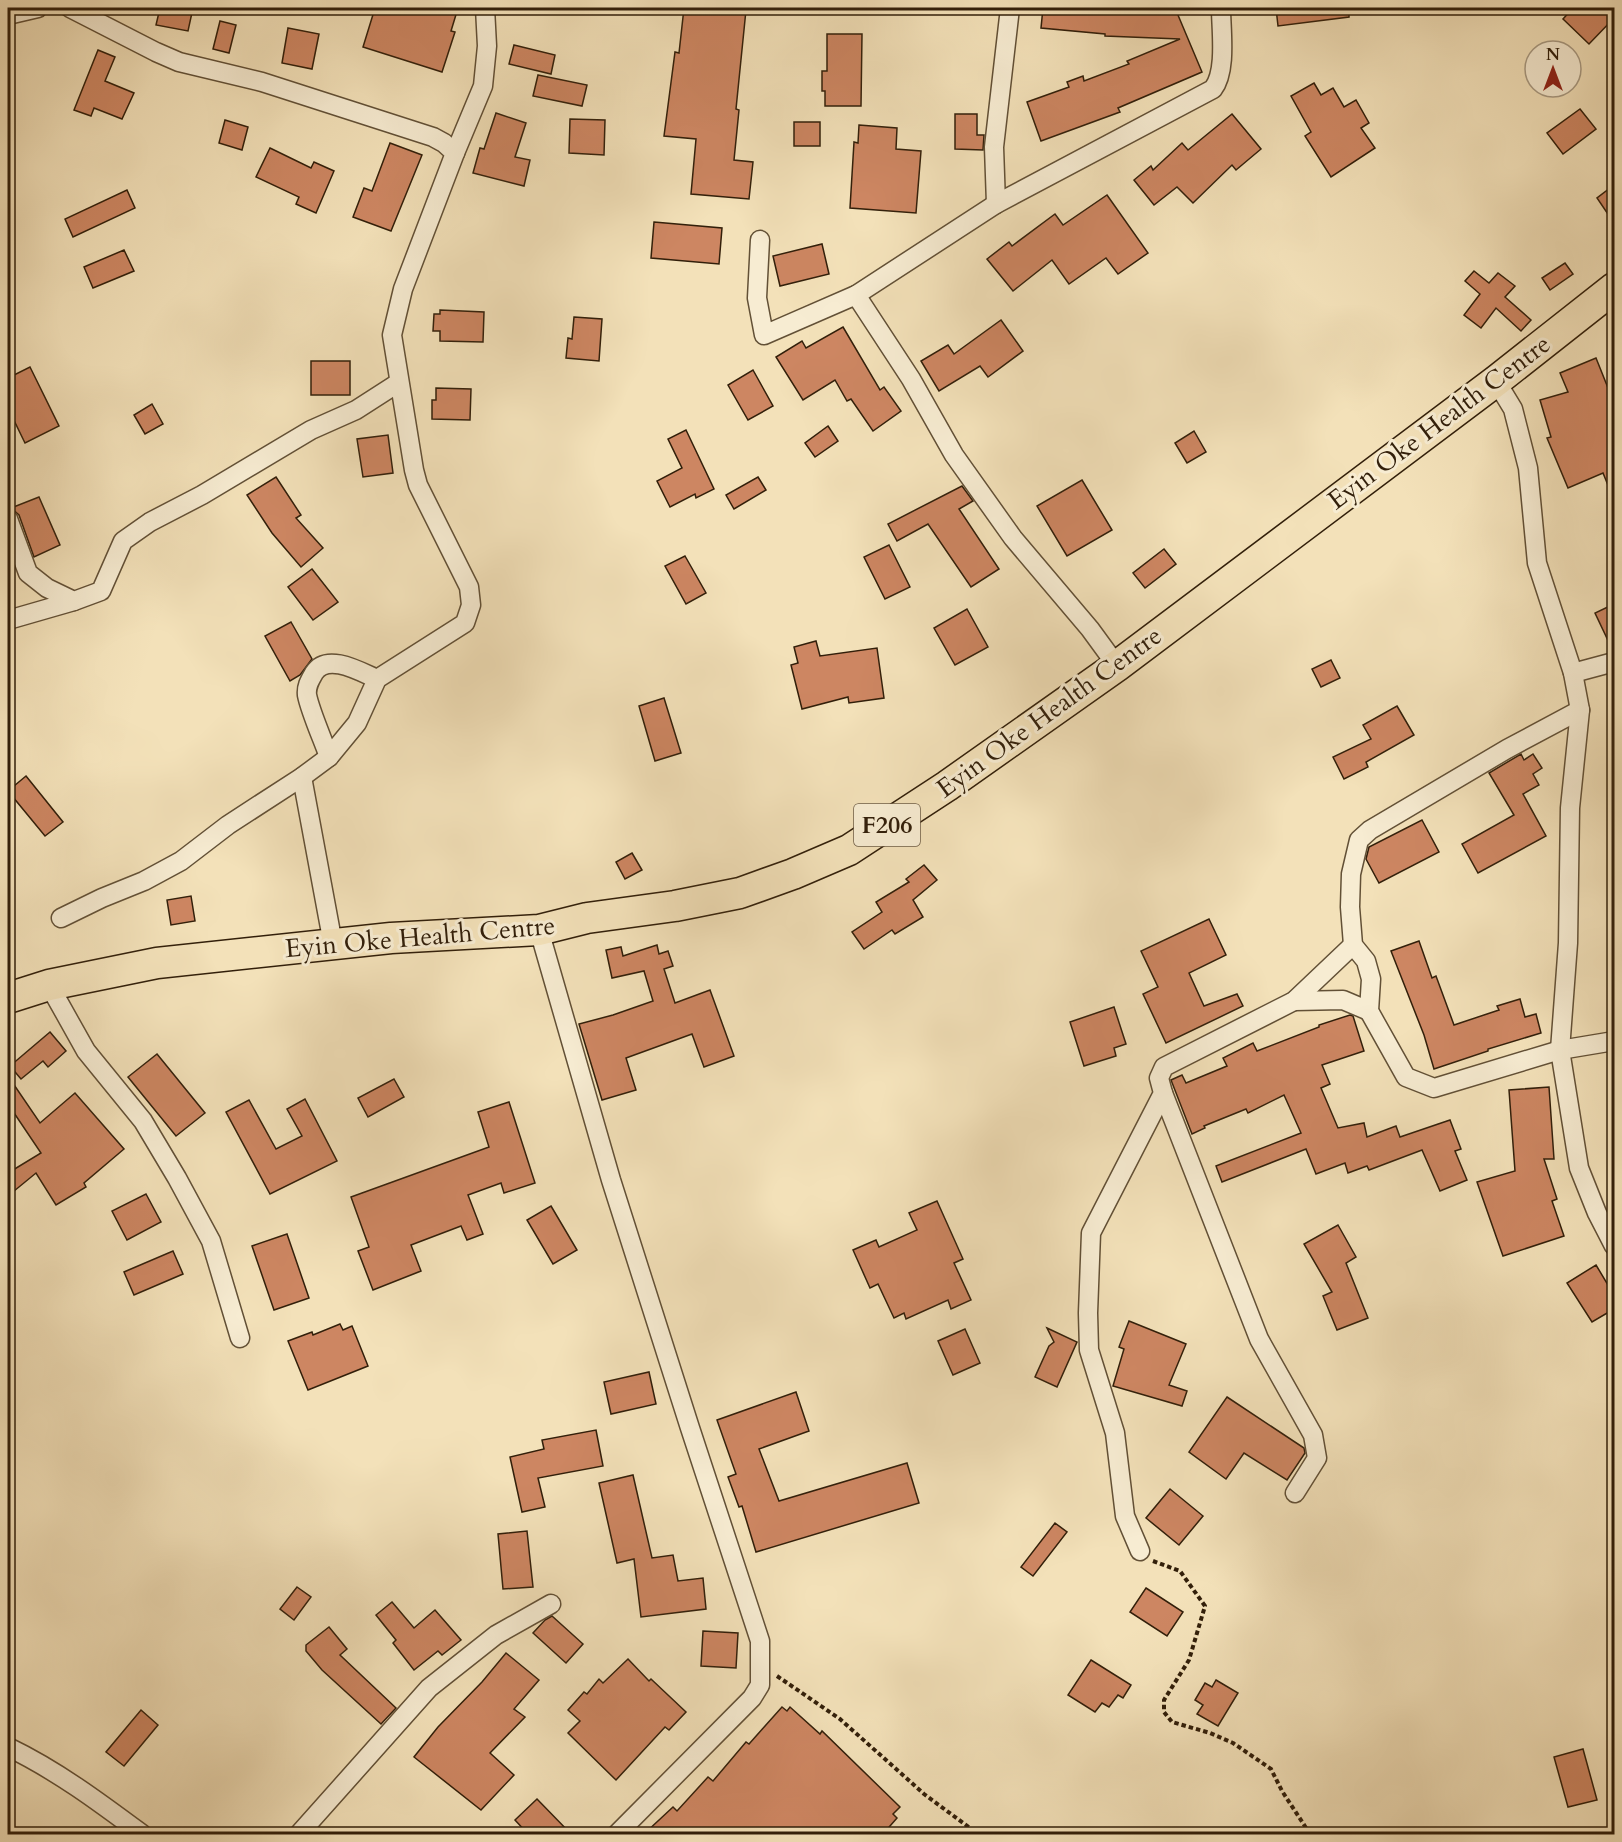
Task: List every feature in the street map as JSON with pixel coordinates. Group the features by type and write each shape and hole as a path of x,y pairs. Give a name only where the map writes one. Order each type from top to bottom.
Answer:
{"main road":[{"name":"Eyin Oke Health Centre","path":"8,998 49,985 157,963 391,938 539,930 588,918 675,906 740,892 793,874 849,850 947,786 1117,666 1496,381 1614,288"}],"street":[{"path":"8,15 38,8"},
{"path":"70,8 179,62 262,82 434,137 455,153"},
{"path":"61,918 144,881 181,861 228,825 302,777 329,757 357,723 377,679 465,623 471,605 469,587 418,484 398,383 392,335 403,289 483,86 487,46 485,8"},
{"path":"996,204 994,147 1010,8"},
{"path":"759,240 757,297 765,335 856,295 996,204 1213,89 1219,82 1221,68 1221,8"},
{"path":"856,295 911,379 954,455 1013,538 1090,629 1117,666"},
{"path":"1496,381 1512,409 1528,468 1537,563 1573,673 1580,710 1570,808 1568,943 1560,1050 1579,1168 1597,1213 1614,1246"},
{"path":"8,620 101,591 123,541 150,522 202,495 311,430 356,410 398,383"},
{"path":"8,519 28,573 46,588 74,601"},
{"path":"1573,673 1614,662"},
{"path":"329,757 307,695 308,682 316,669 332,663 353,668 377,679"},
{"path":"1580,710 1507,749 1370,830 1359,840 1351,874 1350,908 1353,945 1366,961 1371,979 1369,1011 1406,1077 1434,1088 1560,1050 1614,1041"},
{"path":"302,777 333,944"},
{"path":"539,930 611,1180 760,1641 760,1685 752,1698 617,1834"},
{"path":"1295,1493 1317,1458 1312,1435 1258,1339 1162,1093 1159,1078 1164,1067 1294,1000 1353,945"},
{"path":"49,985 86,1051 143,1121 177,1178 211,1241 240,1338"},
{"path":"1294,1000 1343,1000 1369,1011"},
{"path":"1140,1551 1125,1516 1115,1433 1089,1350 1090,1233 1162,1093"},
{"path":"299,1834 429,1688 496,1635 551,1604"},
{"path":"8,1747 37,1761 142,1834"}],"path":[{"path":"1140,1551 1154,1561 1180,1571 1205,1606 1189,1660 1164,1700 1164,1712 1172,1722 1233,1743 1271,1769 1282,1791 1310,1834"},
{"path":"761,1665 840,1719 924,1794 978,1834"}],"building":[{"path":"160,8 193,8 188,31 156,25"},
{"path":"375,8 458,8 451,31 455,32 442,72 363,47"},
{"path":"684,8 746,10 736,109 739,110 734,160 753,162 749,199 691,194 696,139 664,136 675,52 679,53"},
{"path":"1043,8 1175,8 1202,72 1118,108 1120,112 1041,141 1027,102 1069,87 1067,82 1083,76 1084,81 1129,64 1127,61 1180,39 1105,36 1105,34 1041,28"},
{"path":"1276,8 1349,8 1349,17 1278,26"},
{"path":"1573,8 1603,8 1614,18 1589,44 1563,19"},
{"path":"220,21 236,25 229,53 213,49"},
{"path":"288,28 319,34 312,69 282,63"},
{"path":"827,34 862,34 861,106 825,106 822,71 827,71"},
{"path":"514,45 555,55 551,74 509,64"},
{"path":"98,50 115,57 105,81 134,93 122,119 94,108 91,116 74,110"},
{"path":"538,75 587,85 582,106 533,96"},
{"path":"1314,83 1321,95 1333,88 1344,107 1356,100 1369,123 1361,128 1375,148 1331,177 1305,136 1311,132 1291,96"},
{"path":"1580,109 1596,129 1563,154 1547,133"},
{"path":"496,113 526,123 515,157 530,160 524,186 473,173 480,148 484,149"},
{"path":"955,114 977,114 977,135 984,135 983,150 955,149"},
{"path":"1232,114 1261,149 1236,170 1232,165 1193,203 1177,187 1154,205 1134,180 1151,166 1153,170 1182,143 1188,150"},
{"path":"570,119 605,120 604,155 569,153"},
{"path":"225,120 248,127 242,150 219,143"},
{"path":"794,122 820,122 820,146 794,146"},
{"path":"859,125 897,128 896,149 921,151 916,213 850,208 854,142 858,143"},
{"path":"390,143 422,155 391,231 353,217 364,188 372,191"},
{"path":"270,148 311,168 314,162 334,171 316,213 296,204 299,197 256,177"},
{"path":"1614,185 1614,223 1597,198"},
{"path":"127,190 135,208 73,237 65,219"},
{"path":"1107,195 1148,253 1118,274 1106,258 1069,284 1052,260 1013,291 987,259 1009,242 1012,246 1055,214 1063,225"},
{"path":"654,222 722,228 719,264 651,258"},
{"path":"822,244 829,274 780,286 773,256"},
{"path":"124,250 134,271 93,288 84,267"},
{"path":"1565,263 1573,274 1550,290 1542,278"},
{"path":"1474,271 1489,283 1498,273 1515,286 1505,297 1531,320 1521,331 1496,308 1481,328 1464,315 1480,294 1465,281"},
{"path":"440,310 484,312 483,342 440,341 440,331 433,331 434,314 440,314"},
{"path":"574,317 602,319 599,361 566,358 568,338 572,339"},
{"path":"1001,320 1023,351 988,377 980,366 939,391 921,361 948,345 954,354"},
{"path":"843,327 880,390 884,387 901,411 873,431 851,399 847,401 835,380 803,400 776,357 802,341 806,348"},
{"path":"1596,358 1614,403 1614,500 1603,473 1568,488 1547,438 1551,437 1540,400 1568,392 1560,373"},
{"path":"311,361 350,361 350,395 311,395"},
{"path":"30,367 59,426 25,443 8,408 8,378"},
{"path":"753,370 773,406 748,420 728,385"},
{"path":"436,388 471,389 470,420 432,419 432,400 436,400"},
{"path":"152,404 163,424 145,434 134,415"},
{"path":"828,426 838,441 815,457 805,443"},
{"path":"686,430 714,489 696,498 695,494 670,507 657,481 682,468 668,439"},
{"path":"1194,431 1206,452 1187,463 1175,443"},
{"path":"388,435 393,473 363,477 357,439"},
{"path":"276,477 301,515 296,518 323,548 301,567 272,533 247,495"},
{"path":"758,477 766,490 734,509 726,495"},
{"path":"1082,480 1112,530 1067,556 1037,506"},
{"path":"962,486 973,501 959,509 999,569 971,587 928,524 897,541 888,524"},
{"path":"39,497 60,545 34,557 19,515 11,508"},
{"path":"889,545 910,587 885,599 864,557"},
{"path":"1164,549 1176,564 1145,588 1133,573"},
{"path":"685,556 706,593 686,604 665,566"},
{"path":"312,569 338,602 313,620 288,587"},
{"path":"1614,604 1614,651 1613,651 1595,613"},
{"path":"967,609 988,647 955,665 934,628"},
{"path":"291,622 312,659 300,675 290,681 265,636"},
{"path":"816,641 820,656 877,648 884,698 849,703 848,697 802,709 791,665 798,663 794,647"},
{"path":"1331,660 1340,678 1321,687 1312,669"},
{"path":"664,698 681,753 655,761 639,706"},
{"path":"1397,706 1414,735 1366,762 1368,767 1344,779 1333,757 1371,739 1363,725"},
{"path":"1521,754 1524,760 1533,754 1542,768 1533,774 1539,785 1523,794 1546,836 1478,873 1462,844 1514,815 1489,773"},
{"path":"26,776 63,822 45,836 8,791"},
{"path":"1422,820 1439,852 1379,883 1366,859 1369,847"},
{"path":"632,853 642,870 625,879 616,862"},
{"path":"924,865 937,880 913,900 923,917 895,934 892,930 864,949 852,932 882,912 876,902 909,882 906,879"},
{"path":"191,896 195,921 171,925 167,900"},
{"path":"1209,919 1226,955 1189,973 1204,1006 1237,994 1243,1006 1166,1043 1143,994 1158,987 1141,951"},
{"path":"1419,941 1432,978 1436,976 1454,1025 1499,1010 1497,1006 1520,999 1525,1017 1536,1014 1541,1033 1434,1069 1424,1035 1391,951"},
{"path":"657,945 659,954 668,951 673,966 664,969 675,1003 710,990 734,1056 704,1067 692,1034 626,1058 636,1090 602,1100 579,1024 653,1001 644,971 612,978 606,950 621,947 623,956"},
{"path":"1114,1007 1126,1044 1114,1048 1116,1056 1084,1066 1070,1022"},
{"path":"1353,1016 1364,1051 1322,1065 1330,1084 1321,1088 1338,1128 1364,1123 1367,1137 1396,1126 1400,1137 1450,1120 1461,1149 1455,1151 1467,1180 1440,1191 1422,1150 1369,1170 1367,1166 1348,1173 1345,1163 1316,1174 1306,1149 1222,1182 1216,1166 1301,1133 1284,1095 1248,1113 1246,1109 1204,1126 1205,1128 1192,1134 1171,1080 1182,1075 1186,1083 1227,1066 1223,1058 1253,1043 1257,1051 1319,1027 1319,1025"},
{"path":"50,1032 66,1051 48,1067 43,1061 21,1079 10,1066"},
{"path":"157,1054 205,1113 176,1136 128,1077"},
{"path":"8,1076 40,1123 75,1093 124,1149 84,1183 86,1187 56,1205 36,1173 8,1196 8,1173 41,1153 8,1104"},
{"path":"394,1079 404,1097 368,1117 358,1098"},
{"path":"1549,1087 1554,1159 1544,1159 1557,1199 1552,1201 1564,1236 1503,1256 1477,1182 1515,1171 1509,1090"},
{"path":"305,1099 337,1161 270,1194 226,1112 249,1100 276,1149 302,1136 287,1109"},
{"path":"509,1102 535,1183 504,1193 501,1183 468,1195 483,1234 467,1240 461,1226 411,1245 421,1271 373,1290 358,1251 369,1247 351,1197 489,1147 478,1112"},
{"path":"146,1194 161,1222 127,1240 112,1211"},
{"path":"937,1201 963,1259 954,1263 971,1300 951,1309 948,1300 906,1319 904,1313 894,1318 878,1284 870,1288 853,1250 876,1240 879,1247 917,1230 909,1213"},
{"path":"551,1206 577,1250 553,1264 527,1220"},
{"path":"1338,1225 1356,1257 1346,1263 1368,1318 1337,1330 1323,1296 1332,1292 1304,1244"},
{"path":"287,1234 309,1298 274,1310 252,1246"},
{"path":"173,1251 183,1274 134,1295 124,1272"},
{"path":"1596,1265 1614,1295 1614,1309 1592,1322 1567,1283"},
{"path":"1129,1321 1186,1344 1169,1385 1187,1391 1182,1406 1113,1386 1124,1349 1119,1347"},
{"path":"340,1324 343,1330 352,1326 368,1366 308,1390 288,1341 312,1332 313,1335"},
{"path":"1047,1328 1077,1342 1057,1387 1035,1377 1049,1346 1054,1342"},
{"path":"965,1329 980,1363 953,1375 938,1341"},
{"path":"649,1372 656,1404 611,1414 604,1382"},
{"path":"796,1392 809,1431 759,1449 779,1501 907,1463 919,1503 756,1552 742,1506 739,1507 728,1477 736,1474 717,1420"},
{"path":"1227,1397 1304,1448 1305,1453 1287,1480 1244,1453 1226,1479 1189,1452"},
{"path":"596,1430 603,1466 538,1478 545,1507 522,1512 510,1457 544,1449 542,1440"},
{"path":"633,1475 652,1558 673,1555 678,1581 703,1578 706,1609 641,1617 634,1559 617,1563 599,1483"},
{"path":"1170,1489 1203,1516 1179,1545 1146,1518"},
{"path":"1055,1523 1067,1532 1033,1576 1021,1567"},
{"path":"527,1531 533,1587 503,1589 498,1534"},
{"path":"297,1587 311,1597 294,1620 280,1609"},
{"path":"1146,1588 1183,1612 1167,1636 1130,1612"},
{"path":"392,1602 414,1628 435,1610 461,1640 442,1655 438,1651 414,1670 393,1643 396,1640 376,1615"},
{"path":"552,1616 583,1644 566,1663 533,1633"},
{"path":"329,1627 347,1649 340,1655 396,1708 381,1724 322,1670 306,1651 306,1645"},
{"path":"703,1631 738,1633 736,1668 701,1666"},
{"path":"506,1653 539,1680 514,1709 525,1717 490,1753 514,1775 481,1810 414,1757 438,1727 482,1682"},
{"path":"628,1659 649,1681 651,1679 686,1712 669,1730 665,1727 616,1780 568,1733 580,1721 568,1710 584,1692 587,1694 599,1679 603,1683"},
{"path":"1091,1660 1131,1685 1123,1698 1118,1695 1109,1707 1102,1703 1095,1712 1068,1695"},
{"path":"1216,1680 1238,1693 1218,1726 1197,1714 1203,1705 1195,1700 1205,1683 1212,1687"},
{"path":"782,1707 787,1711 790,1707 820,1734 822,1731 900,1807 893,1814 897,1818 883,1834 644,1834 673,1807 677,1811 708,1777 713,1781 746,1742 749,1744"},
{"path":"141,1710 158,1725 124,1766 106,1752"},
{"path":"1583,1749 1597,1800 1568,1807 1554,1757"},
{"path":"537,1799 571,1834 528,1834 515,1820"}]}
